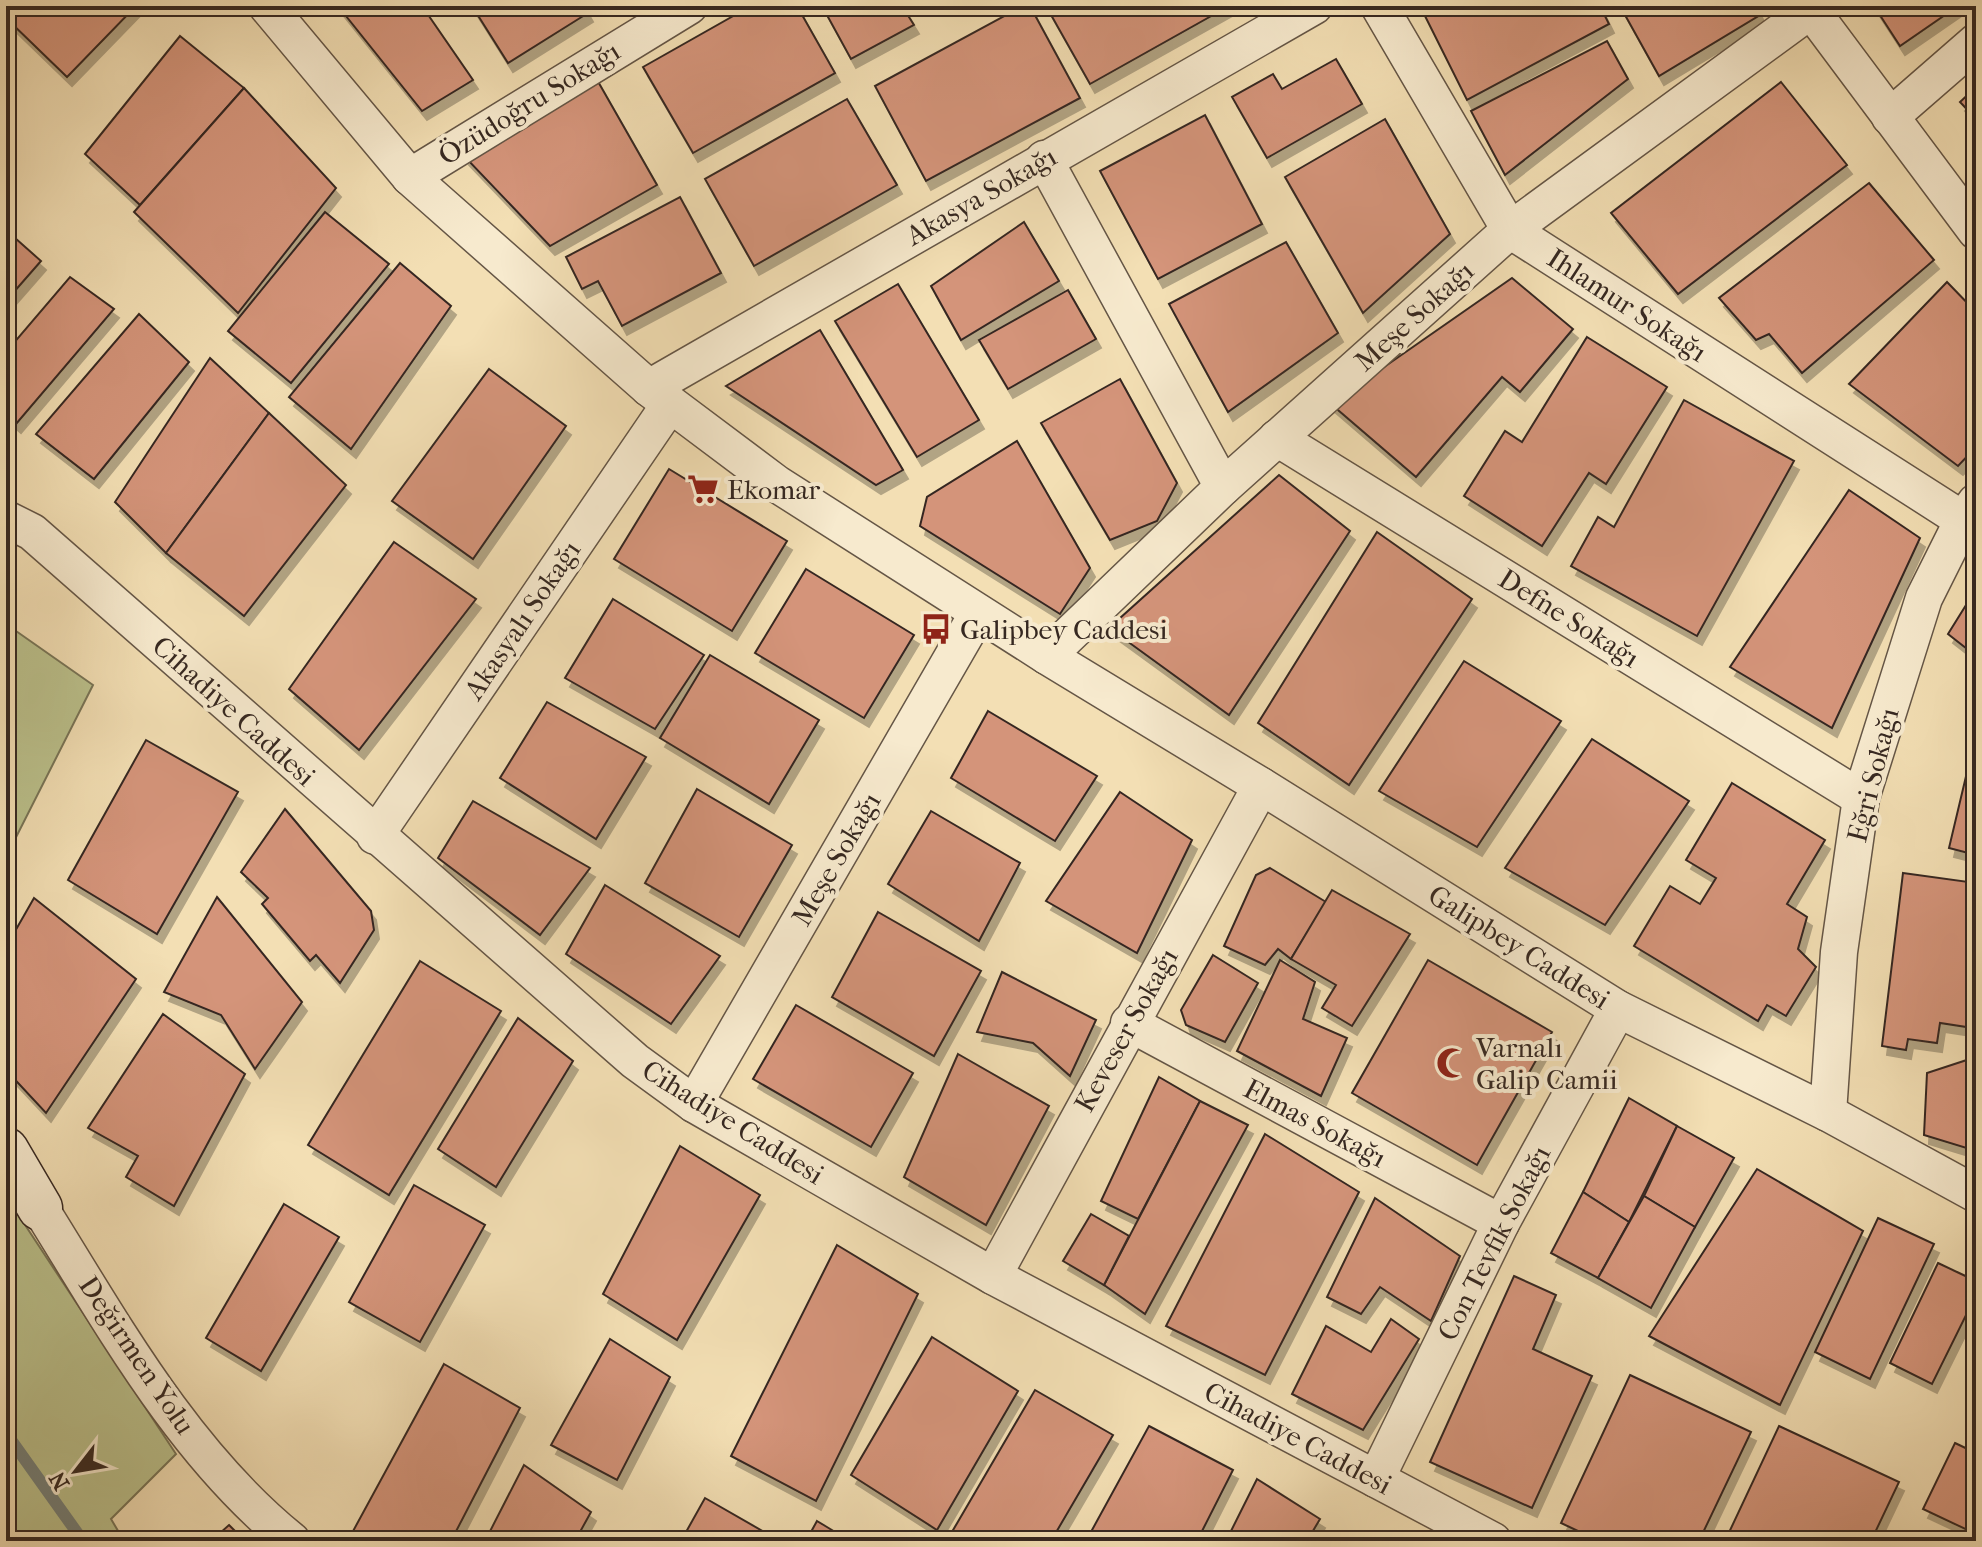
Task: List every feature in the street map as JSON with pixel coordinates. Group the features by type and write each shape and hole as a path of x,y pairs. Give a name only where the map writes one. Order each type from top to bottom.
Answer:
{"main road":[{"name":"Değirmen Yolu","path":"6,1150 23,1197"}],"street":[{"name":"Galipbey Caddesi","path":"267,6 410,177 660,396 777,484 978,613 1618,1009 1828,1113 1976,1194"},
{"name":"Özüdoğru Sokağı","path":"410,177 640,18 689,6"},
{"name":"Akasya Sokağı","path":"660,396 1044,159 1314,6"},
{"name":"Ihlamur Sokağı","path":"1379,6 1510,230 1969,511"},
{"path":"1810,8 1976,231"},
{"name":"Meşe Sokağı","path":"1047,656 1223,487 1510,230 1810,8"},
{"path":"1890,117 1976,42"},
{"path":"1044,159 1223,487"},
{"name":"Akasyalı Sokağı","path":"375,836 660,396"},
{"name":"Defne Sokağı","path":"1277,438 1861,798"},
{"name":"Cihadiye Caddesi","path":"6,500 19,526 635,1061 694,1104 993,1276 1493,1541"},
{"name":"Eğri Sokağı","path":"1828,1113 1839,952 1861,798 1924,598 1969,511"},
{"name":"Meşe Sokağı","path":"694,1104 978,613"},
{"name":"Keveser Sokağı","path":"993,1276 1261,786"},
{"name":"Con Tevfik Sokağı","path":"1376,1479 1501,1223 1618,1009"},
{"name":"Elmas Sokağı","path":"1129,1023 1501,1223"},
{"name":"Değirmen Yolu","path":"23,1197 161,1398 252,1509 292,1541"}],"green space":[{"path":"6,624 93,685 6,857"},
{"path":"6,1196 176,1454 111,1519 124,1541 6,1541"}],"building":[{"path":"6,6 136,6 67,77 6,18"},
{"path":"338,6 422,6 473,80 422,111"},
{"path":"472,6 584,6 588,13 508,63"},
{"path":"751,6 797,6 835,73 693,153 643,67"},
{"path":"822,6 902,6 914,25 851,59"},
{"path":"1023,6 1030,6 1080,98 926,181 875,86"},
{"path":"1046,6 1229,6 1090,84"},
{"path":"1420,6 1600,6 1609,24 1467,100"},
{"path":"1620,6 1756,6 1760,15 1659,76"},
{"path":"1874,6 1958,6 1900,46"},
{"path":"180,36 244,88 140,205 85,154"},
{"path":"1607,41 1628,79 1505,175 1471,111"},
{"path":"1336,59 1362,104 1267,158 1232,97 1273,74 1282,89"},
{"path":"596,78 657,185 550,246 464,156"},
{"path":"1781,82 1847,165 1678,294 1611,213"},
{"path":"1976,87 1976,119 1960,102"},
{"path":"244,88 336,188 238,313 134,212"},
{"path":"847,99 897,185 754,266 705,179"},
{"path":"1205,115 1262,224 1158,279 1100,171"},
{"path":"1385,119 1450,234 1363,313 1285,177"},
{"path":"1869,183 1934,260 1802,373 1769,334 1756,340 1719,298"},
{"path":"680,197 721,273 622,326 598,281 582,289 566,257"},
{"path":"325,212 389,264 291,383 228,331"},
{"path":"1024,222 1059,281 961,340 931,286"},
{"path":"6,230 41,261 6,301"},
{"path":"1286,242 1338,333 1228,412 1169,304"},
{"path":"400,263 451,306 351,449 289,397"},
{"path":"70,277 114,309 16,424 6,415 6,352"},
{"path":"1512,278 1573,329 1520,392 1502,377 1416,477 1331,404"},
{"path":"1947,282 1976,312 1976,447 1958,466 1849,384"},
{"path":"898,284 979,420 917,457 835,321"},
{"path":"1068,290 1096,339 1008,389 979,340"},
{"path":"139,314 189,362 94,479 36,434"},
{"path":"820,330 903,470 876,485 726,386"},
{"path":"1587,337 1667,387 1606,484 1589,473 1542,546 1464,496 1505,431 1522,442"},
{"path":"210,358 269,413 166,553 115,502"},
{"path":"489,369 566,426 473,559 392,501"},
{"path":"1120,379 1177,483 1157,521 1110,540 1041,423"},
{"path":"1684,400 1794,461 1697,636 1571,566 1598,517 1614,527"},
{"path":"269,413 346,485 244,616 166,553"},
{"path":"1017,441 1090,568 1060,614 920,526 927,497"},
{"path":"669,469 787,541 732,631 614,559"},
{"path":"1279,475 1350,531 1229,715 1109,628"},
{"path":"1849,490 1920,538 1832,728 1730,667"},
{"path":"1377,532 1472,599 1349,785 1258,723"},
{"path":"394,542 476,599 359,750 289,689"},
{"path":"806,569 914,635 864,718 755,653"},
{"path":"1976,589 1976,656 1948,634"},
{"path":"613,599 704,655 655,729 565,678"},
{"path":"710,655 819,720 769,804 660,738"},
{"path":"1464,661 1561,721 1477,847 1379,791"},
{"path":"547,702 646,757 596,839 500,778"},
{"path":"988,711 1097,776 1055,841 951,778"},
{"path":"1592,739 1689,801 1605,925 1505,868"},
{"path":"146,740 238,792 157,934 68,880"},
{"path":"1972,751 1976,753 1976,855 1949,848"},
{"path":"1732,783 1825,840 1787,904 1807,917 1798,949 1816,967 1786,1016 1767,1005 1758,1021 1634,946 1670,886 1700,904 1716,878 1686,860"},
{"path":"697,789 792,845 739,937 645,883"},
{"path":"1120,792 1192,840 1137,953 1046,901"},
{"path":"473,801 590,868 540,935 438,858"},
{"path":"285,809 371,911 374,930 340,983 316,955 310,961 262,904 268,898 241,872"},
{"path":"931,811 1020,863 979,941 888,884"},
{"path":"1270,868 1326,902 1291,959 1278,949 1265,965 1224,946 1256,875"},
{"path":"1903,873 1976,883 1973,1028 1940,1023 1937,1043 1908,1039 1906,1050 1882,1046"},
{"path":"605,885 720,956 671,1024 566,954"},
{"path":"1332,890 1410,934 1352,1026 1322,1008 1336,985 1291,959"},
{"path":"217,897 302,1002 255,1069 221,1015 164,992"},
{"path":"34,898 136,979 46,1113 6,1070 6,947"},
{"path":"878,912 981,971 934,1056 832,997"},
{"path":"1213,955 1258,983 1225,1042 1186,1025 1181,1010"},
{"path":"1280,960 1315,982 1303,1019 1347,1038 1321,1096 1237,1051"},
{"name":"Varnalı Galip Camii","path":"1428,960 1552,1032 1477,1165 1352,1093"},
{"path":"420,961 501,1011 389,1195 308,1145"},
{"path":"1002,972 1096,1020 1070,1076 1033,1043 977,1032"},
{"path":"796,1005 913,1073 871,1147 753,1079"},
{"path":"163,1014 245,1074 174,1206 126,1177 138,1156 88,1128"},
{"path":"518,1018 573,1061 496,1187 438,1149"},
{"path":"958,1054 1049,1106 986,1225 904,1177"},
{"path":"1976,1057 1973,1150 1924,1135 1927,1073"},
{"path":"1159,1077 1200,1101 1138,1219 1101,1201"},
{"path":"1629,1098 1677,1126 1629,1222 1583,1192"},
{"path":"1200,1101 1248,1125 1145,1314 1104,1285"},
{"path":"1677,1126 1734,1158 1695,1227 1644,1196"},
{"path":"1265,1134 1359,1192 1265,1375 1166,1326"},
{"path":"680,1146 760,1195 677,1340 603,1294"},
{"path":"1757,1169 1863,1231 1780,1405 1649,1336"},
{"path":"414,1185 485,1225 420,1342 349,1302"},
{"path":"1583,1192 1629,1222 1598,1278 1551,1253"},
{"path":"1644,1196 1695,1227 1651,1308 1598,1278"},
{"path":"1375,1198 1460,1256 1431,1321 1380,1287 1361,1314 1327,1297"},
{"path":"284,1204 339,1237 261,1371 206,1338"},
{"path":"1091,1214 1129,1236 1104,1285 1063,1261"},
{"path":"1878,1218 1934,1244 1870,1379 1815,1352"},
{"path":"837,1245 918,1294 816,1501 731,1456"},
{"path":"1938,1263 1976,1281 1976,1295 1932,1384 1890,1363"},
{"path":"1514,1276 1556,1295 1533,1349 1592,1376 1532,1508 1430,1462"},
{"path":"1391,1319 1419,1339 1363,1430 1292,1394 1326,1326 1371,1352"},
{"path":"932,1337 1018,1391 937,1530 851,1475"},
{"path":"610,1339 670,1377 617,1480 551,1445"},
{"path":"444,1364 520,1408 451,1541 367,1541 352,1533"},
{"path":"1630,1375 1751,1432 1699,1541 1599,1541 1561,1523"},
{"path":"1035,1390 1113,1435 1051,1541 956,1541 949,1537"},
{"path":"1149,1426 1233,1470 1197,1541 1086,1541"},
{"path":"1779,1426 1899,1482 1871,1541 1725,1541"},
{"path":"1955,1443 1976,1453 1976,1534 1923,1509"},
{"path":"524,1465 591,1512 575,1541 485,1541"},
{"path":"1257,1479 1320,1519 1307,1541 1226,1541"},
{"path":"705,1498 780,1541 681,1541"},
{"path":"817,1521 850,1541 806,1541"},
{"path":"229,1525 245,1541 211,1541"}],"waterway":[{"path":"6,1433 83,1541"}],"place":[{"name":"Ekomar","path":"703,489"},
{"name":"Galipbey Caddesi","path":"936,629"},
{"name":"Varnalı Galip Camii","path":"1452,1063"}]}
